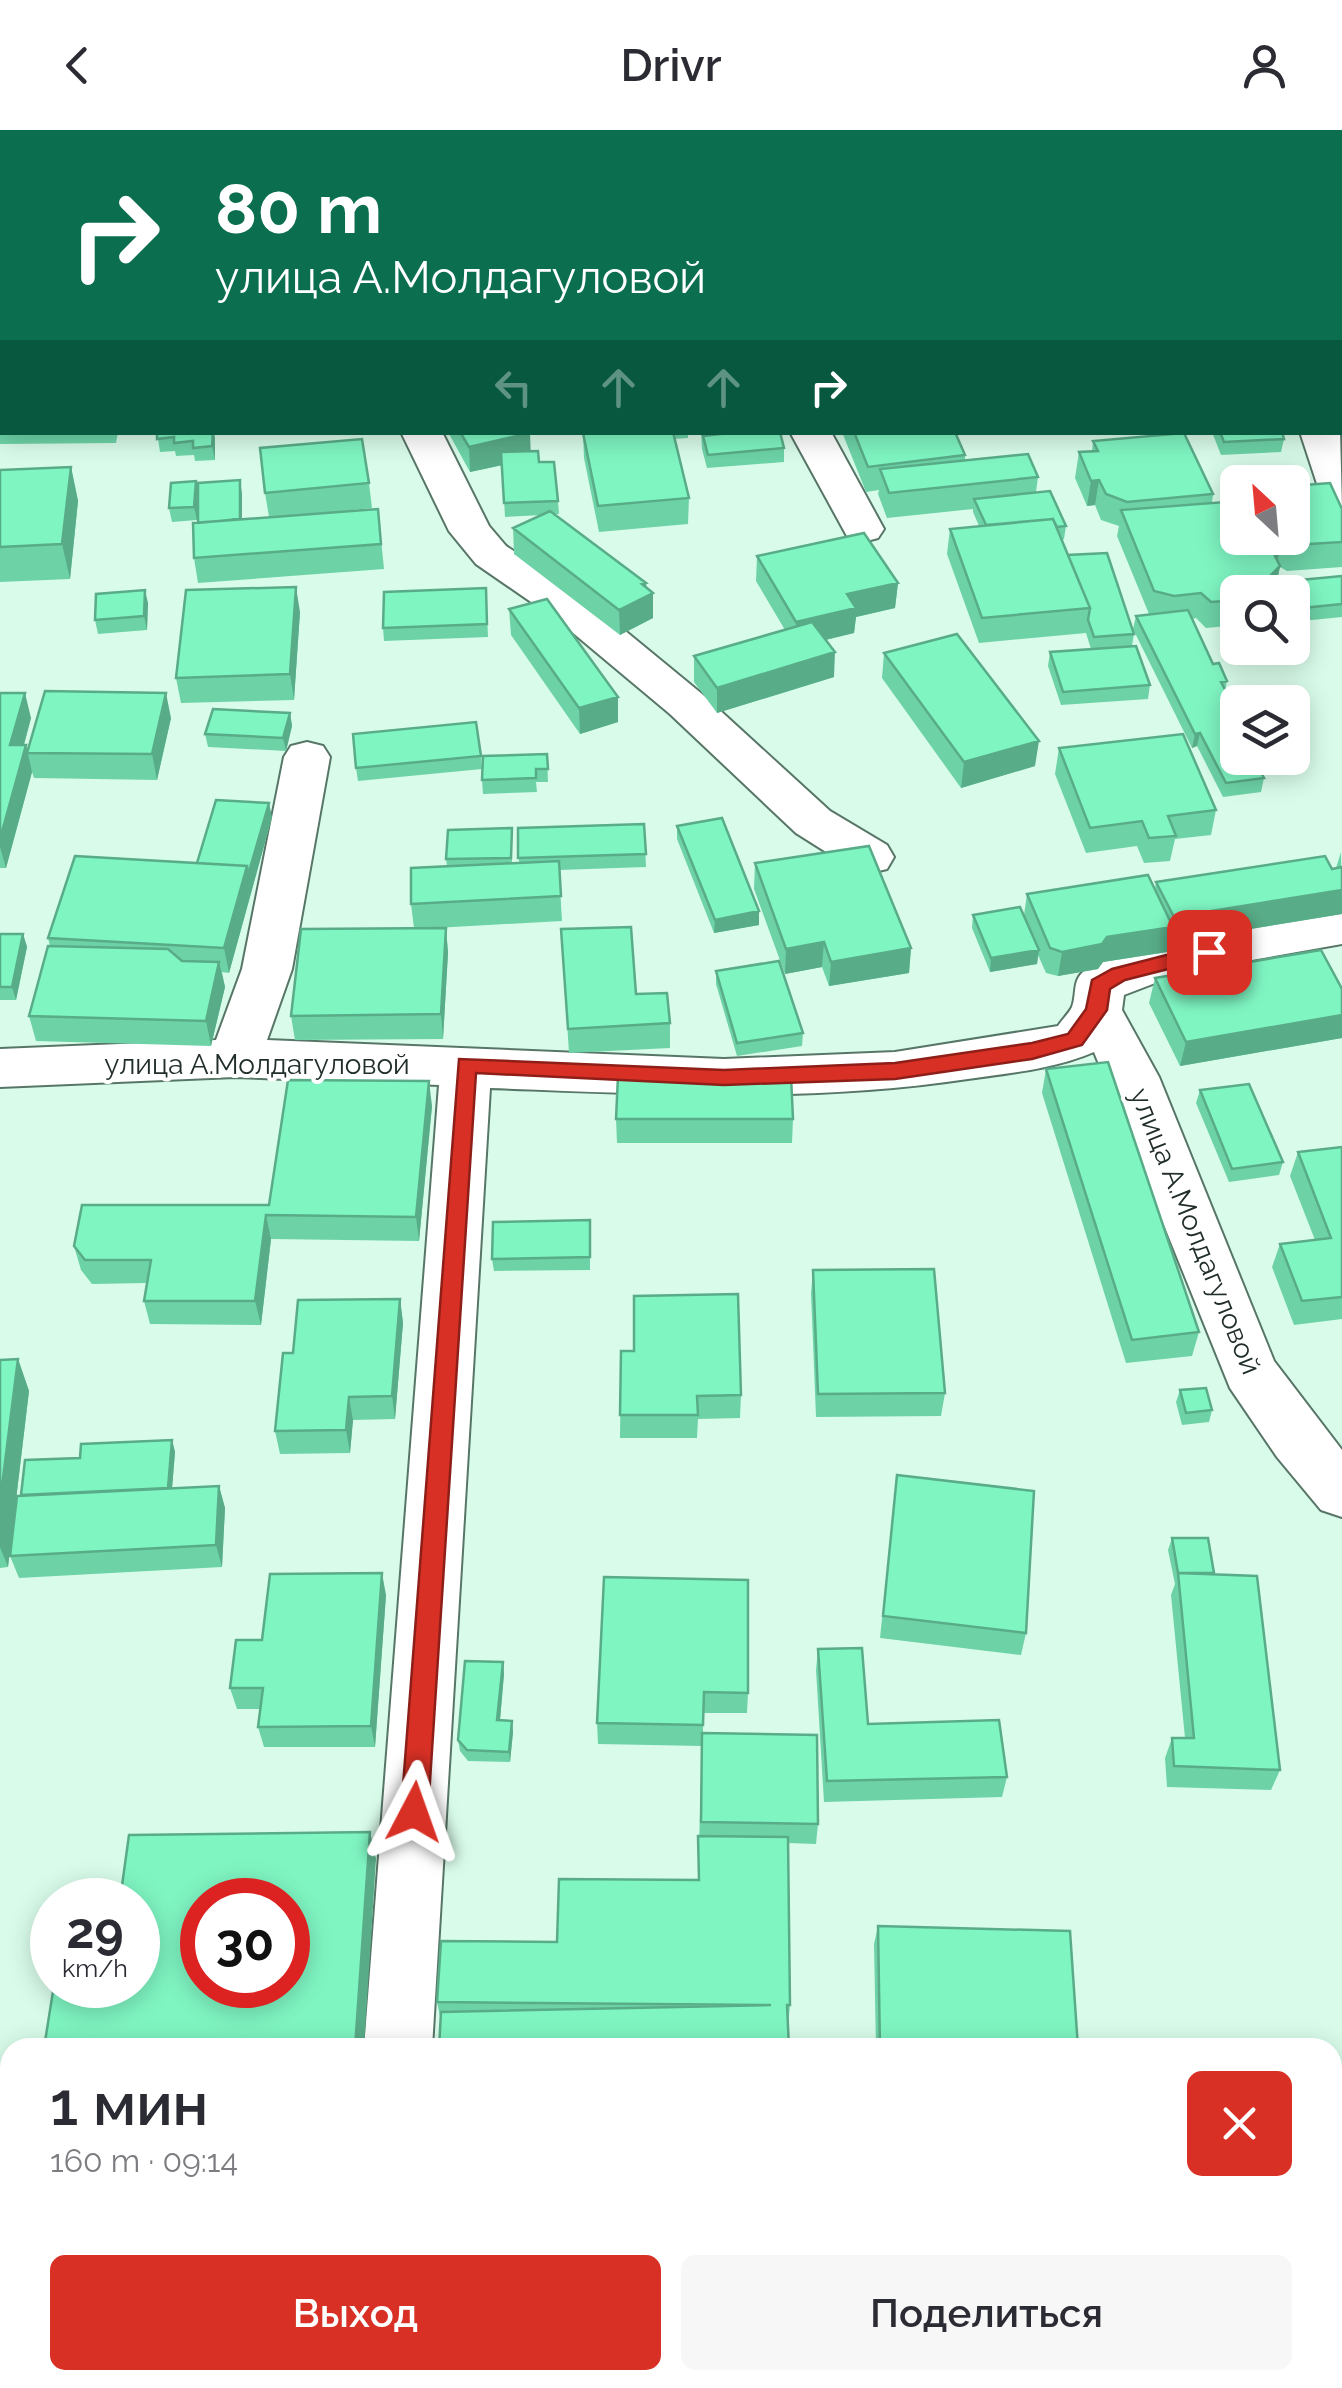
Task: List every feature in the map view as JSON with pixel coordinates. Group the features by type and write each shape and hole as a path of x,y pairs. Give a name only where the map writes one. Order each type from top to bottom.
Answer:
{"street":[{"path":"422,435 470,531 492,556 575,612 672,693 813,822 870,856"},
{"path":"812,435 862,529"},
{"path":"1321,435 1342,496"},
{"path":"235,1058 267,968 307,758"},
{"name":"улица А.Молдагуловой","path":"0,1068 235,1058 466,1064 724,1078 895,1071 1032,1051 1075,1040 1097,1010 1100,986 1119,974 1176,958 1342,926"},
{"name":"улица А.Молдагуловой","path":"1097,1010 1133,1078 1250,1372 1298,1440 1342,1492"},
{"path":"399,2038 466,1064"}],"building":[{"path":"157,435 213,435 212,446 193,448 193,441 174,443 174,437 157,439"},
{"path":"462,435 521,435 469,447"},
{"path":"583,435 674,435 689,498 598,506"},
{"path":"781,435 784,448 708,455 703,436"},
{"path":"855,435 956,435 965,455 868,467"},
{"path":"1185,435 1213,494 1127,502 1106,494 1099,480 1091,481 1079,452 1098,451 1093,441"},
{"path":"1221,435 1283,435 1284,439 1224,442"},
{"path":"362,439 369,483 265,493 260,448"},
{"path":"538,451 539,462 554,462 558,501 504,503 501,452"},
{"path":"1028,454 1038,477 889,493 880,469"},
{"path":"71,467 62,544 0,547 0,470"},
{"path":"240,480 240,519 198,523 198,483"},
{"path":"196,481 194,507 169,508 171,483"},
{"path":"1330,483 1342,509 1342,542 1310,544 1310,485"},
{"path":"1050,491 1066,526 1057,527 1053,519 986,525 974,499"},
{"path":"1220,502 1220,555 1274,555 1280,566 1271,575 1220,575 1220,601 1211,602 1201,593 1174,596 1154,591 1121,510"},
{"path":"378,509 381,544 194,558 193,523"},
{"path":"550,511 646,583 642,584 653,593 619,610 513,528"},
{"path":"1053,519 1090,608 982,618 950,529"},
{"path":"864,533 898,583 847,594 856,608 796,622 757,556"},
{"path":"1107,553 1134,634 1094,637 1088,620 1090,608 1068,555"},
{"path":"1342,576 1342,604 1310,607 1310,579"},
{"path":"296,587 290,674 176,678 186,590"},
{"path":"486,588 487,624 383,628 384,592"},
{"path":"145,590 144,616 95,620 96,594"},
{"path":"547,599 618,697 579,708 509,609"},
{"path":"1188,610 1213,664 1219,663 1227,681 1220,685 1220,771 1200,733 1195,734 1136,616"},
{"path":"812,622 835,652 717,688 694,656"},
{"path":"957,634 1039,741 964,762 884,653"},
{"path":"1136,646 1150,685 1063,692 1050,652"},
{"path":"45,691 166,693 152,754 27,753"},
{"path":"0,693 25,693 10,745 26,745 0,839"},
{"path":"213,709 290,713 283,738 205,734"},
{"path":"476,722 481,756 356,768 353,734"},
{"path":"1183,734 1216,810 1168,816 1176,836 1149,838 1142,821 1090,828 1059,748"},
{"path":"547,754 548,769 536,769 536,778 482,780 483,756"},
{"path":"1222,775 1264,778 1226,783"},
{"path":"216,800 269,803 248,875 247,866 197,863"},
{"path":"722,818 759,911 715,920 677,826"},
{"path":"644,824 646,854 518,858 518,828"},
{"path":"512,828 511,858 446,859 448,830"},
{"path":"869,846 911,948 831,962 824,942 786,949 755,863"},
{"path":"75,856 247,866 224,948 48,938"},
{"path":"1325,856 1332,869 1342,867 1342,890 1174,917 1156,882"},
{"path":"559,861 561,896 411,904 411,868"},
{"path":"1148,875 1173,927 1107,937 1102,944 1062,952 1050,948 1027,894"},
{"path":"1020,907 1039,950 991,958 973,915"},
{"path":"631,927 636,994 667,993 670,1023 568,1029 561,929"},
{"path":"446,928 441,1014 291,1016 301,929"},
{"path":"0,934 23,934 12,987 0,987"},
{"path":"48,946 168,949 182,961 219,962 206,1021 29,1016"},
{"path":"1321,950 1342,989 1342,1015 1186,1042 1155,978"},
{"path":"779,961 803,1033 737,1043 716,971"},
{"path":"1108,1062 1199,1332 1132,1340 1046,1069"},
{"path":"618,1076 791,1076 793,1119 616,1119"},
{"path":"288,1080 429,1081 416,1217 266,1215 255,1301 144,1301 151,1260 85,1260 74,1246 82,1205 269,1205"},
{"path":"1249,1084 1283,1162 1232,1169 1200,1090"},
{"path":"1342,1147 1342,1297 1302,1301 1280,1244 1331,1238 1298,1152"},
{"path":"590,1220 590,1257 492,1259 493,1222"},
{"path":"934,1269 945,1393 818,1394 813,1270"},
{"path":"738,1294 741,1395 697,1396 698,1415 620,1415 621,1351 634,1351 634,1296"},
{"path":"400,1299 392,1396 349,1397 346,1430 275,1431 283,1353 293,1353 298,1300"},
{"path":"18,1359 0,1502 0,1360"},
{"path":"1206,1388 1212,1410 1186,1413 1180,1390"},
{"path":"172,1440 168,1488 21,1495 25,1460 80,1458 81,1444"},
{"path":"897,1475 1034,1491 1026,1633 883,1616"},
{"path":"219,1486 216,1545 10,1556 17,1496"},
{"path":"1172,1538 1208,1538 1214,1573 1178,1573"},
{"path":"382,1573 371,1726 258,1727 263,1688 230,1688 236,1640 262,1640 270,1574"},
{"path":"1178,1573 1257,1576 1280,1770 1174,1766 1172,1738 1194,1738"},
{"path":"604,1577 748,1580 748,1693 704,1692 703,1725 597,1723"},
{"path":"862,1648 868,1724 999,1720 1007,1777 827,1781 818,1649"},
{"path":"465,1661 503,1662 497,1720 512,1721 509,1752 467,1750 458,1740"},
{"path":"702,1733 817,1735 818,1824 701,1822"},
{"path":"370,1832 356,2038 46,2038 50,2008 160,2008 160,1878 123,1878 129,1835"},
{"path":"698,1836 788,1837 789,2038 440,2038 441,2012 771,2005 437,2002 441,1941 557,1942 559,1879 699,1880"},
{"path":"878,1926 1070,1931 1077,2038 880,2038"}],"route":[{"path":"414,1812 466,1064 724,1078 895,1071 1032,1051 1075,1040 1097,1010 1100,986 1119,974 1209,952"}]}
